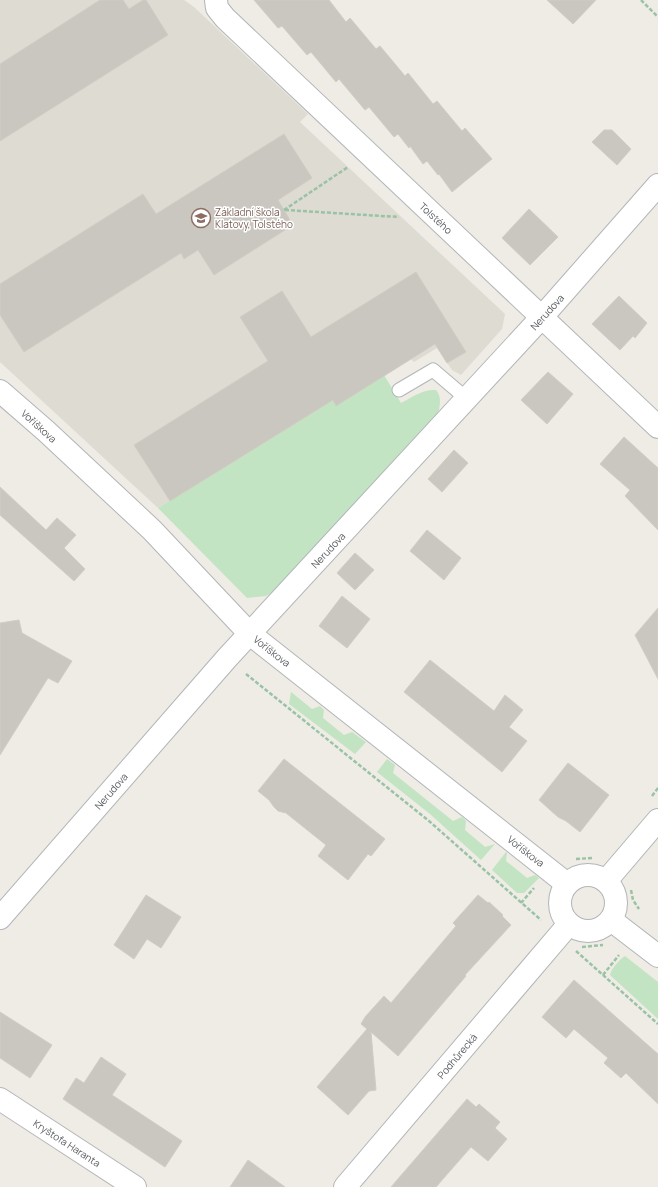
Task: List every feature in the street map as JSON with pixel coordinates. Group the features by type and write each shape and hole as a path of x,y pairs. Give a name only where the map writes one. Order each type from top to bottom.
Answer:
{"street":[{"name":"Tolstého","path":"216,4 225,18 658,427"},
{"name":"Nerudova","path":"0,918 227,658 541,318 658,184"},
{"name":"Voříškova","path":"0,391 46,431 152,530 250,634 567,884"},
{"path":"606,881 658,820"},
{"path":"586,875 597,876 606,881 612,888 616,897 616,911 612,920 601,929 591,932 577,930 569,924 563,916 560,907 560,898 567,884 576,878 586,875"},
{"path":"612,920 658,956"},
{"name":"Podhůrecká","path":"346,1187 569,924"},
{"name":"Kryštofa Haranta","path":"0,1099 135,1187"}],"lane":[{"path":"399,390 433,370 466,400"}],"path":[{"path":"641,0 658,16"},
{"path":"354,164 284,210 402,217"},
{"path":"227,658 430,821 521,903"},
{"path":"572,856 576,859 592,858 598,855"},
{"path":"631,889 633,900 639,909 644,913"},
{"path":"608,946 589,946 573,949 658,1024"}],"shaded area":[{"name":"Základní škola Klatovy, Tolstého","path":"0,0 184,0 194,7 308,114 300,122 505,314 502,329 461,375 452,370 437,348 414,362 411,359 336,406 331,398 328,403 158,508 0,362"}],"green space":[{"path":"384,375 401,403 422,392 436,390 440,398 438,414 285,584 266,596 247,598 158,508 327,403 331,398 336,405"},
{"path":"291,692 312,709 320,706 324,710 323,718 344,735 352,732 366,742 355,754 289,704"},
{"path":"387,759 395,765 393,773 453,821 462,817 466,821 465,830 485,847 495,844 481,860 430,814 377,772"},
{"path":"506,852 506,861 527,878 535,875 539,878 524,893 517,893 492,870"},
{"path":"625,956 658,982 658,1019 610,975 612,970"}],"building":[{"path":"100,0 123,0 129,9 143,0 146,0 168,35 0,141 0,64"},
{"path":"254,0 329,0 346,22 350,18 376,49 380,46 405,76 408,73 433,104 437,101 462,131 465,128 492,159 452,192 427,161 423,164 410,146 409,148 398,134 394,137 369,107 365,110 339,79 336,82 311,52 307,55 282,26 278,28"},
{"path":"547,0 596,0 573,24"},
{"path":"604,130 612,130 631,149 617,165 592,142"},
{"path":"284,134 312,178 278,200 293,225 214,275 198,250 184,259 181,253 24,352 0,315 0,284 143,194 156,214"},
{"path":"529,209 558,237 530,265 502,238"},
{"path":"416,272 466,352 447,363 435,344 336,406 333,400 170,501 134,445 268,361 240,317 282,291 311,337"},
{"path":"619,296 647,323 635,338 633,336 620,350 592,324"},
{"path":"548,372 573,394 547,424 521,400"},
{"path":"624,437 658,468 658,530 625,496 630,490 600,464"},
{"path":"454,450 468,463 442,492 428,479"},
{"path":"0,487 46,530 57,518 76,535 64,548 85,569 74,581 0,515"},
{"path":"427,530 461,558 444,580 410,551"},
{"path":"355,553 374,570 355,590 337,573"},
{"path":"342,596 370,619 347,648 319,626"},
{"path":"658,608 658,679 635,635"},
{"path":"19,620 22,633 72,661 58,683 48,678 0,755 0,623"},
{"path":"430,660 494,711 505,695 523,710 509,727 527,741 502,772 404,692"},
{"path":"284,759 385,839 371,856 368,854 348,880 318,856 326,845 286,813 278,811 269,800 258,791"},
{"path":"568,763 609,795 580,832 566,821 558,817 539,800"},
{"path":"146,895 181,917 161,948 147,939 134,959 114,945"},
{"path":"478,895 488,903 489,902 511,925 465,975 466,976 398,1056 371,1032 376,1090 369,1091 348,1115 317,1087 367,1029 361,1024 365,1017 384,996 391,1003 456,926 453,923"},
{"path":"574,980 658,1054 658,1104 626,1073 621,1078 604,1063 608,1058 574,1029 566,1038 542,1017"},
{"path":"0,1012 52,1045 30,1078 0,1058"},
{"path":"101,1057 126,1074 112,1095 182,1141 165,1167 63,1099 76,1078 84,1083"},
{"path":"467,1099 476,1107 479,1104 500,1122 495,1128 507,1139 488,1161 471,1147 436,1187 391,1187"},
{"path":"248,1160 285,1187 230,1187"}],"place":[{"name":"Základní škola Klatovy, Tolstého","path":"201,218"}]}
